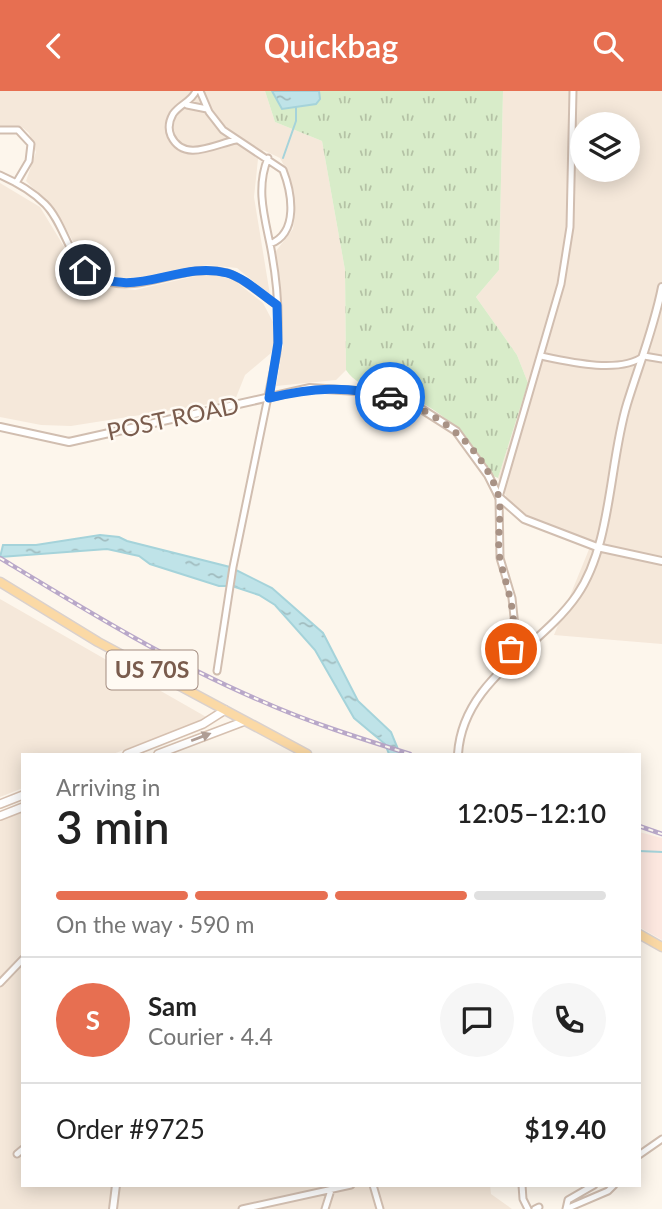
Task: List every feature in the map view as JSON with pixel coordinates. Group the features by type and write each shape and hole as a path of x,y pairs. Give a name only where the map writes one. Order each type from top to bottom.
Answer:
{"main road":[{"name":"US 70S","path":"0,582 98,642 305,753"},
{"path":"137,752 217,717 225,710"},
{"path":"161,753 245,721"},
{"path":"175,735 180,746"},
{"path":"0,804 21,796"},
{"path":"0,816 21,808"},
{"path":"641,935 662,947"}],"street":[{"path":"236,140 191,151 176,143 170,124 176,111 198,91 207,109 223,130 280,166 285,175 291,214 283,236 270,244"},
{"path":"507,664 515,634 514,617 499,550 499,496 561,284 570,227 573,91"},
{"path":"184,105 207,109"},
{"path":"0,130 18,130 31,143 29,161 16,183"},
{"path":"218,143 223,130"},
{"path":"217,671 233,567 277,354 277,305 261,198 268,158"},
{"path":"0,175 46,205 85,270 100,280 128,284 215,271 230,274 277,305"},
{"path":"458,751 471,707 507,664 576,597 597,547 626,405 644,356 662,287"},
{"path":"541,356 594,365 636,362 644,356 662,359"},
{"name":"POST ROAD","path":"0,427 69,442 310,388 338,387 372,391 412,403 456,431 488,475 499,496 524,519 597,547 662,561"},
{"path":"0,983 21,961"},
{"path":"641,1154 662,1139"},
{"path":"17,1154 21,1151"},
{"path":"113,1209 116,1187"},
{"path":"242,1209 343,1187"},
{"path":"374,1187 380,1209"},
{"path":"522,1187 523,1199 528,1209"},
{"path":"591,1187 568,1200 566,1209 612,1187"},
{"path":"325,1209 331,1190"}],"shaded area":[{"path":"0,91 265,91 275,122 322,141 345,270 346,370 336,380 276,386 283,346 276,251 293,229 295,214 291,179 280,158 263,150 258,159 254,197 270,295 237,268 207,265 146,277 121,278 97,270 81,256 58,214 26,181 36,152 29,133 23,128 0,126"},
{"path":"503,91 662,91 662,644 554,635 592,542 529,517 509,503 498,478 528,383 517,355 476,297 499,270"},
{"path":"0,183 40,207 74,263 88,279 108,287 135,290 200,275 219,275 235,281 263,303 273,322 271,353 245,375 235,400 71,426 41,425 0,417"},
{"path":"0,599 208,718 116,753 21,753 21,789 0,797"},
{"path":"21,813 21,1187 490,1187 491,1194 512,1209 0,1209 0,821"},
{"path":"641,833 662,838 662,940 641,928"}],"green space":[{"path":"265,91 503,91 499,270 476,297 517,355 528,383 498,478 493,476 461,433 441,415 409,397 360,383 346,370 345,270 322,141 275,122"}],"water":[{"path":"272,91 319,91 320,99 316,104 282,109"},
{"path":"100,535 119,537 230,567 272,588 323,633 358,701 391,732 400,753 389,753 385,744 354,718 315,650 275,605 259,595 232,586 219,586 150,564 139,556 107,549 0,557 3,545 36,545"}],"waterway":[{"path":"283,158 296,121 296,107"},
{"path":"641,851 662,852"}],"railway":[{"path":"0,558 127,633 225,685 315,723 407,753"},
{"path":"641,827 662,834"}],"way so far":[{"path":"390,397 412,403 456,431 471,449 499,496 497,527 500,558 512,598 514,617 515,634 511,649"}],"route":[{"path":"85,270 100,280 122,284 201,271 230,274 277,305 278,343 269,398 310,388 338,387 372,391 390,397"}]}
